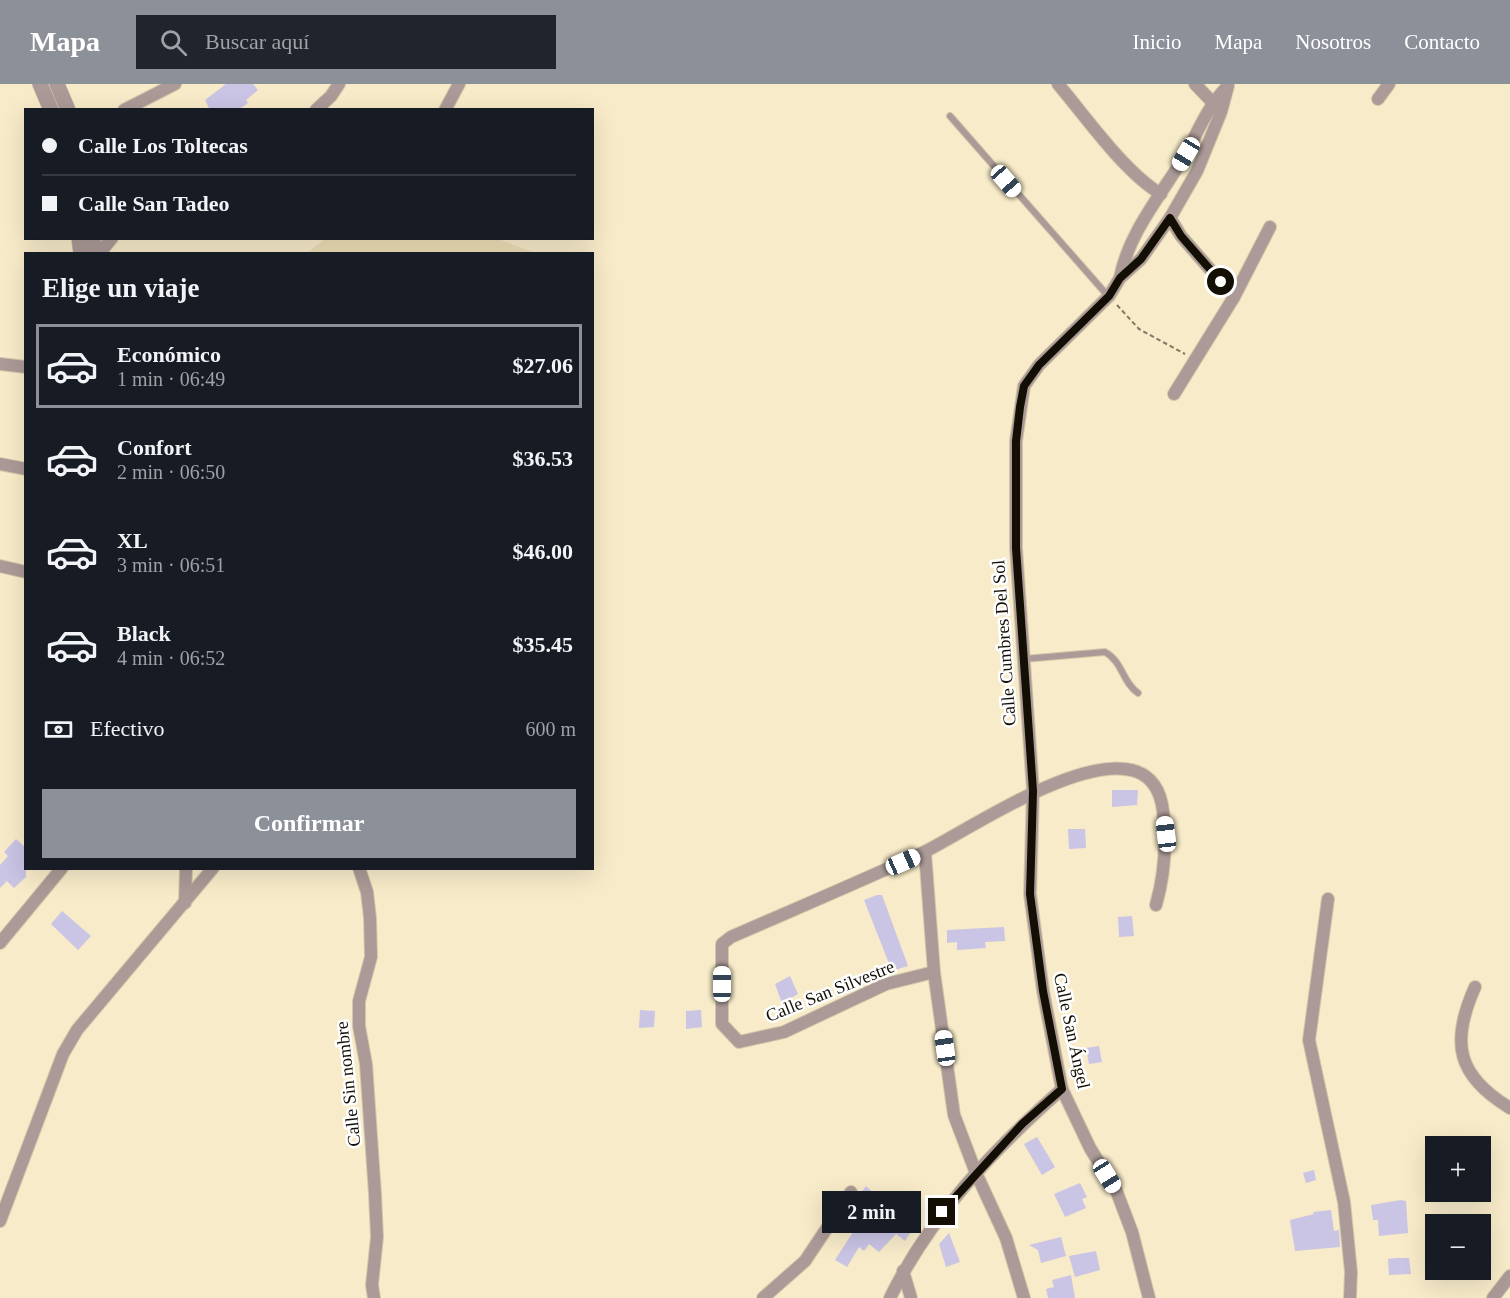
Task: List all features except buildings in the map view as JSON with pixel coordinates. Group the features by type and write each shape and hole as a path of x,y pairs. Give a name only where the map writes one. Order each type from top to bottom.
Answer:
{"street":[{"path":"40,84 50,108"},
{"path":"57,84 67,108"},
{"path":"128,108 175,84"},
{"path":"318,108 331,96 339,84"},
{"path":"447,108 459,84"},
{"path":"1058,84 1147,186 1161,194"},
{"path":"1195,84 1221,111"},
{"path":"1378,99 1389,84"},
{"name":"Calle Cumbres Del Sol","path":"1120,278 1124,254 1161,194 1212,102 1229,85"},
{"name":"Calle Cumbres Del Sol","path":"1033,791 1016,548 1016,441 1024,386 1039,365 1109,296 1120,278 1141,259 1170,218 1197,171 1229,85"},
{"path":"1170,218 1181,236 1234,297"},
{"path":"1174,394 1234,297 1270,227"},
{"path":"101,252 110,240"},
{"path":"0,364 24,367"},
{"path":"0,464 24,469"},
{"path":"0,566 24,572"},
{"path":"1024,1298 1006,1238 976,1173 954,1115 934,972 925,852 1033,791 1097,772 1124,769 1148,776 1156,784 1161,796 1166,834 1165,867 1156,905"},
{"name":"Calle San Ángel","path":"1033,791 1030,894 1043,991 1062,1089 1090,1148 1116,1190 1132,1232 1149,1298"},
{"name":"Calle San Silvestre","path":"925,852 731,937 722,944 722,1024 740,1042 784,1032 886,984 934,972"},
{"path":"0,943 60,870"},
{"path":"185,903 186,870"},
{"path":"0,1221 63,1054 77,1030 211,870"},
{"name":"Calle Sin nombre","path":"360,870 367,892 370,918 370,957 359,1001 359,1026 366,1064 375,1183 377,1237 372,1285 374,1298"},
{"path":"1328,899 1309,1040 1344,1202 1351,1272 1350,1298"},
{"path":"1475,987 1463,1013 1463,1053 1467,1069 1476,1082 1510,1108"},
{"path":"890,1298 903,1271 942,1212 1022,1124 1062,1089"},
{"path":"770,1296 806,1262 851,1192"},
{"path":"903,1271 911,1298"},
{"path":"1493,1298 1510,1276"}],"lane":[{"path":"950,116 1109,296"},
{"path":"1024,659 1105,652 1116,658 1130,687 1138,693"}],"path":[{"path":"1109,296 1139,329 1195,360"}],"shaded area":[{"path":"323,240 501,240 532,252 308,252"}],"route":[{"path":"942,1212 1022,1124 1062,1089 1043,991 1030,894 1033,791 1016,548 1016,441 1024,386 1039,365 1109,296 1120,278 1141,259 1170,218 1181,236 1221,282"}]}
